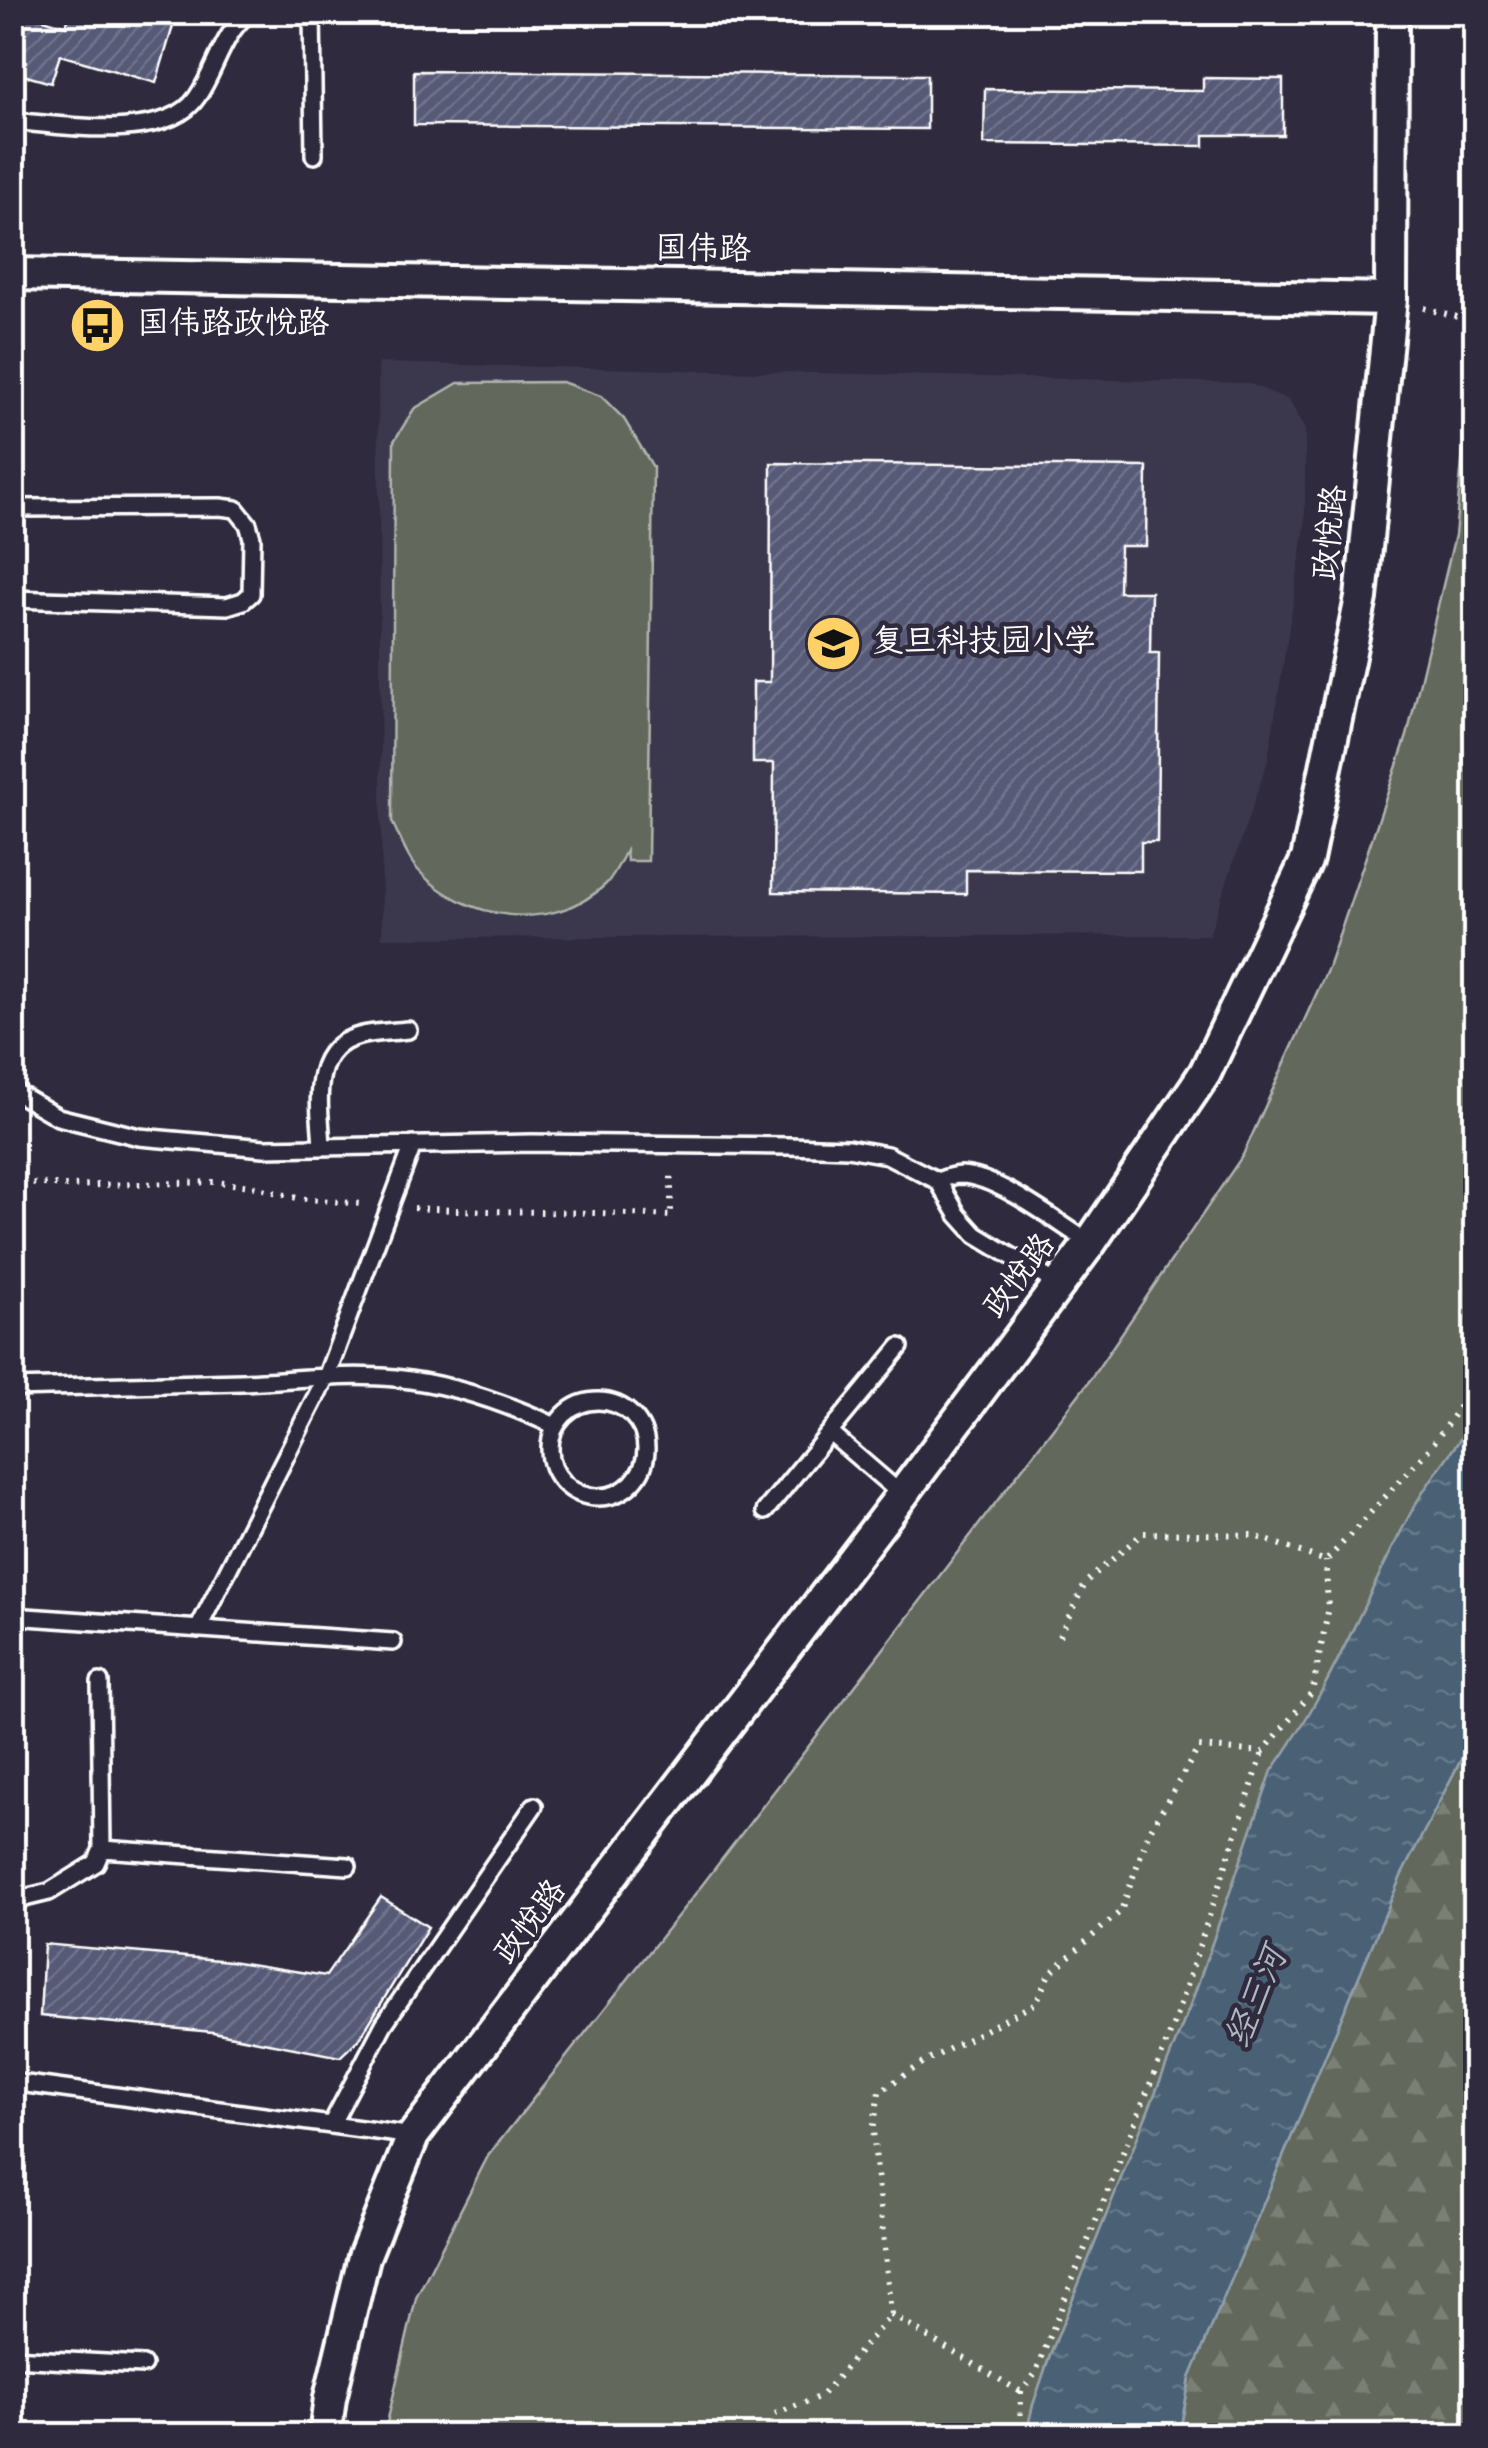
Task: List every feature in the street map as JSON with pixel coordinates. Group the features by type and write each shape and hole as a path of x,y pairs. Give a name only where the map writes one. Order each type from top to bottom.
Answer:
{"street":[{"name":"政悦路","path":"325,2436 330,2398 364,2257 413,2136 1090,1243 1206,1073 1307,859 1361,598 1391,298 1392,12"},
{"name":"国伟路","path":"12,274 1391,298"}],"lane":[{"path":"12,121 83,127 150,125 180,113 196,100 228,38 250,12"},
{"path":"312,12 314,155"},
{"path":"12,508 236,509 248,524 252,538 252,580 251,594 227,606 12,600"},
{"path":"322,1146 322,1066 338,1044 361,1035 408,1030"},
{"path":"12,1090 58,1117 139,1138 264,1148 531,1143 848,1148 887,1155 938,1181 976,1235 1058,1284"},
{"path":"198,1629 326,1376 413,1145"},
{"path":"938,1181 958,1174 1000,1186 1090,1243"},
{"path":"765,1512 900,1347"},
{"path":"12,1388 326,1376 394,1378 445,1386 512,1406 555,1426"},
{"path":"597,1400 617,1404 638,1421 647,1444 646,1460 634,1482 613,1496 592,1498 575,1493 558,1478 550,1456 555,1426 577,1405 597,1400"},
{"path":"830,1433 902,1494"},
{"path":"12,1616 392,1642"},
{"path":"12,1901 49,1892 96,1864 102,1848 100,1682"},
{"path":"332,2125 384,2024 534,1806"},
{"path":"102,1848 348,1866"},
{"path":"12,2082 413,2136"},
{"path":"12,2358 143,2365"}],"path":[{"path":"1391,298 1476,322"},
{"path":"1020,2436 1021,2392 1035,2374 1172,2030 1263,1752 1312,1692 1328,1612 1326,1561 1432,1447 1476,1383"},
{"path":"1058,1636 1086,1582 1143,1534 1252,1536 1326,1561"},
{"path":"775,2414 821,2396 891,2314 873,2130 880,2092 921,2064 1036,2003 1049,1974 1121,1911 1149,1832 1199,1748 1263,1752"},
{"path":"891,2314 1021,2392"}],"shaded area":[{"name":"复旦科技园小学","path":"378,363 1248,383 1289,400 1305,430 1305,526 1268,760 1209,935 382,938"}],"green space":[{"path":"1468,13 1475,13 1475,1418 1414,1507 1330,1675 1272,1771 1191,2004 1049,2358 1026,2435 384,2436 416,2298 488,2156 699,1889 1090,1380 1243,1155 1328,968 1407,736 1455,535 1471,368"},
{"path":"562,382 601,396 624,419 653,467 648,861 627,861 626,851 609,881 585,900 561,910 509,915 483,910 437,887 414,865 392,822 394,441 414,409 458,383"},
{"path":"1475,1732 1475,2435 1179,2436 1190,2378 1401,1876"}],"water":[{"name":"经三河","path":"1475,1418 1475,1732 1401,1876 1190,2378 1179,2435 1026,2435 1049,2358 1191,2004 1272,1771 1330,1675 1414,1507"}],"building":[{"path":"12,12 66,26 70,12 126,12 173,26 156,83 60,55 51,83 12,72"},
{"path":"414,71 927,75 927,129 414,125"},
{"path":"1203,78 1283,79 1283,135 1204,135 1204,146 984,144 985,89 1203,91"},
{"path":"771,463 1147,467 1146,546 1120,546 1119,592 1151,592 1150,653 1159,653 1157,842 1141,842 1141,871 966,870 966,894 773,892 774,763 753,763 753,682 770,682"},
{"path":"381,1897 428,1927 360,2038 340,2057 213,2032 40,2016 44,1944 230,1961 326,1976"}],"place":[{"name":"国伟路政悦路","path":"98,325"},
{"name":"复旦科技园小学","path":"833,643"}]}
